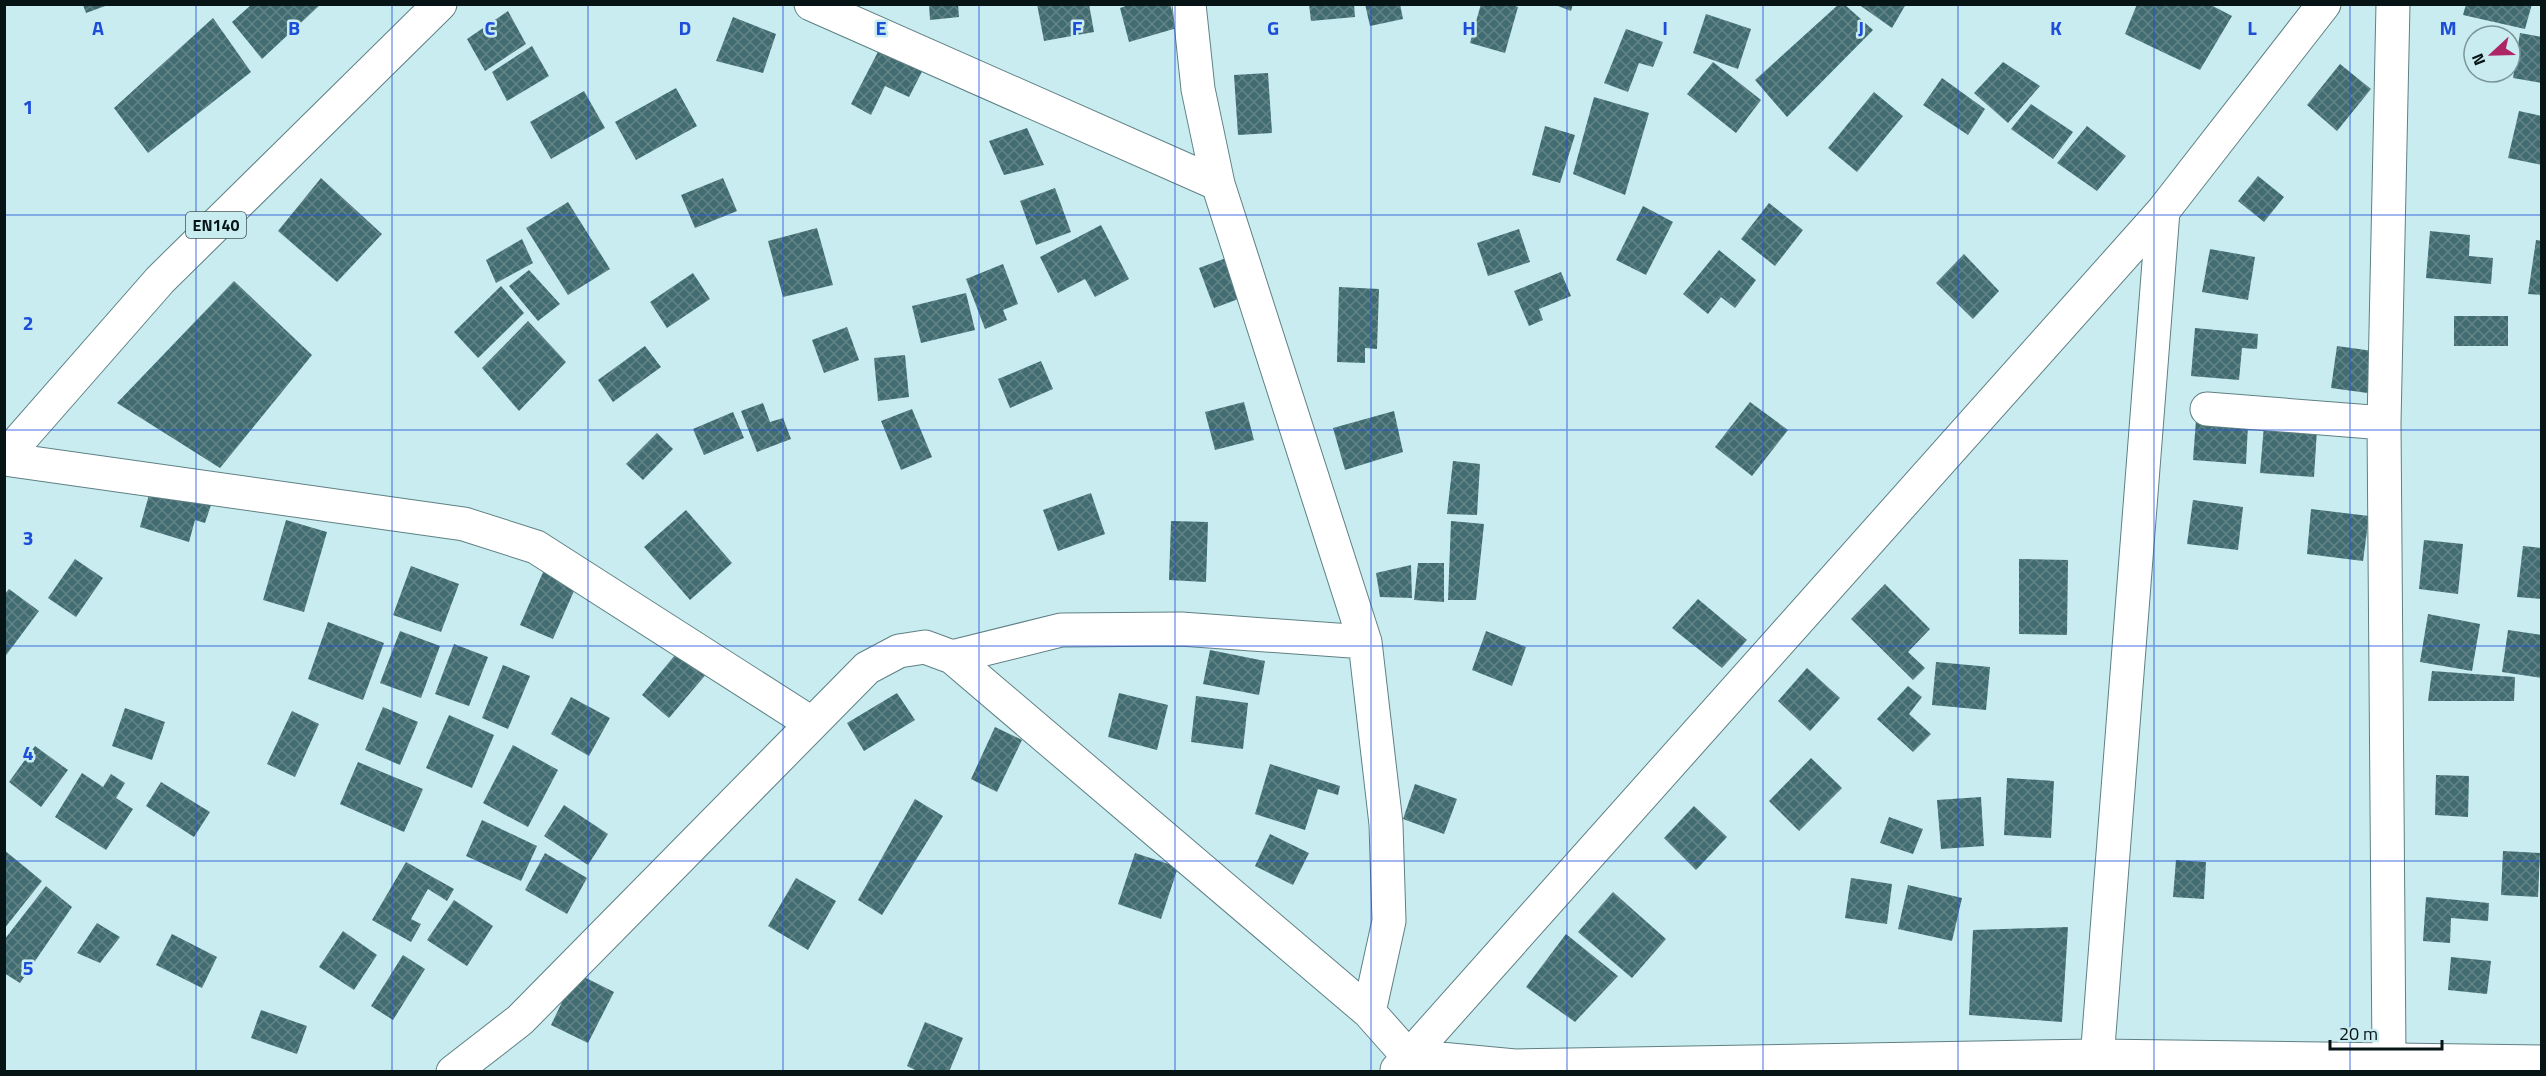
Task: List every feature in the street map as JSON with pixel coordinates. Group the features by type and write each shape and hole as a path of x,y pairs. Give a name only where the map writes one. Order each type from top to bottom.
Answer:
{"street":[{"name":"EN140","path":"4,459 160,280 440,4"},
{"path":"811,4 1218,184"},
{"path":"1189,4 1198,88 1218,184 1365,642 1386,824 1389,921 1369,1012"},
{"path":"2389,1058 2384,423 2393,4"},
{"path":"1402,1064 2163,211 2319,8"},
{"path":"2097,1064 2163,211"},
{"path":"2206,409 2384,423"},
{"path":"4,459 464,524 536,547 811,723"},
{"path":"952,657 1061,630 1181,629 1365,642"},
{"path":"453,1071 520,1020 867,668 899,651 925,647 952,657 1369,1012 1402,1064"},
{"path":"1402,1064 1515,1066 2097,1064 2389,1058 2541,1062"}],"building":[{"path":"252,4 321,4 262,59 232,22"},
{"path":"929,4 958,4 959,17 930,20"},
{"path":"1037,4 1089,4 1094,32 1044,41"},
{"path":"1131,4 1170,4 1177,28 1129,42 1120,8"},
{"path":"1309,4 1354,4 1355,17 1311,21"},
{"path":"1365,4 1400,4 1403,19 1370,26"},
{"path":"1481,4 1510,4 1518,7 1505,53 1470,43"},
{"path":"1553,4 1573,4 1571,11"},
{"path":"1839,4 1844,4 1873,30 1787,117 1755,80"},
{"path":"1858,4 1906,4 1892,28"},
{"path":"2137,4 2209,4 2232,16 2200,70 2125,34"},
{"path":"2466,4 2532,4 2525,29 2522,28 2522,24 2503,24 2463,15"},
{"path":"83,5 108,5 86,13"},
{"path":"508,11 526,44 485,71 467,39"},
{"path":"1706,14 1751,29 1738,69 1693,53"},
{"path":"733,17 776,34 763,73 716,61"},
{"path":"213,18 251,72 148,153 114,108"},
{"path":"1626,29 1663,42 1653,67 1639,63 1628,92 1604,83"},
{"path":"2522,33 2542,37 2542,83 2522,80"},
{"path":"882,44 925,66 909,97 885,86 871,115 851,104"},
{"path":"532,46 549,76 507,101 492,72"},
{"path":"1713,62 1761,100 1736,133 1687,94"},
{"path":"2003,62 2040,86 2008,123 1974,93"},
{"path":"2340,64 2371,89 2337,131 2307,105"},
{"path":"1268,73 1272,133 1238,135 1234,75"},
{"path":"1942,78 1985,109 1968,135 1923,105"},
{"path":"676,88 697,126 636,160 615,122"},
{"path":"584,91 605,128 551,159 530,122"},
{"path":"1874,92 1903,116 1857,172 1828,148"},
{"path":"1594,97 1649,113 1625,195 1573,174"},
{"path":"2031,104 2073,132 2053,159 2011,129"},
{"path":"2519,111 2542,116 2542,165 2508,158"},
{"path":"1545,126 1575,135 1560,183 1532,175"},
{"path":"2087,126 2126,156 2097,191 2057,163"},
{"path":"1027,128 1044,165 1004,175 989,141"},
{"path":"2258,176 2284,197 2264,222 2238,201"},
{"path":"321,178 382,234 337,282 278,231"},
{"path":"723,178 737,211 695,228 681,195"},
{"path":"1055,188 1071,232 1036,245 1020,201"},
{"path":"568,202 610,269 568,295 526,228"},
{"path":"1769,203 1803,230 1775,266 1741,239"},
{"path":"1643,206 1673,222 1646,275 1616,260"},
{"path":"1101,225 1129,279 1095,297 1085,279 1058,293 1040,257"},
{"path":"817,228 833,285 783,297 768,241"},
{"path":"1519,229 1530,262 1488,276 1477,243"},
{"path":"2430,231 2470,235 2469,256 2493,258 2491,284 2426,278"},
{"path":"522,239 533,263 496,283 486,260"},
{"path":"2536,240 2542,241 2542,295 2528,294"},
{"path":"2210,249 2255,257 2248,300 2202,292"},
{"path":"1719,250 1756,280 1735,308 1721,297 1708,314 1683,294"},
{"path":"1237,254 1252,294 1214,308 1199,268"},
{"path":"1964,254 1999,291 1973,319 1936,283"},
{"path":"1003,264 1018,304 1003,310 1007,320 985,329 966,279"},
{"path":"529,270 560,304 538,321 509,286"},
{"path":"1561,272 1571,296 1539,309 1543,320 1529,326 1514,291"},
{"path":"693,273 710,299 667,328 650,302"},
{"path":"234,281 312,355 220,468 117,403"},
{"path":"501,286 524,313 478,358 454,332"},
{"path":"1339,287 1379,289 1377,349 1365,348 1365,363 1337,362"},
{"path":"966,293 975,330 921,343 912,306"},
{"path":"2454,316 2508,316 2508,346 2454,346"},
{"path":"528,321 566,362 519,411 482,368"},
{"path":"847,327 859,360 824,373 812,340"},
{"path":"2195,328 2258,334 2257,349 2242,348 2239,380 2191,376"},
{"path":"645,346 661,367 613,402 598,380"},
{"path":"2337,346 2380,352 2375,394 2331,388"},
{"path":"905,355 909,397 878,401 874,358"},
{"path":"1041,361 1053,389 1010,408 998,379"},
{"path":"1244,402 1254,440 1215,450 1205,412"},
{"path":"1750,402 1788,430 1752,476 1715,447"},
{"path":"763,403 770,422 783,418 791,439 757,452 741,411"},
{"path":"912,409 932,457 901,470 881,421"},
{"path":"1394,411 1403,452 1345,470 1333,428"},
{"path":"733,412 744,438 704,455 693,429"},
{"path":"2196,420 2248,425 2246,464 2193,460"},
{"path":"2264,425 2317,429 2314,477 2260,473"},
{"path":"657,433 673,449 643,480 626,464"},
{"path":"1453,461 1480,464 1477,515 1447,514"},
{"path":"152,484 212,502 205,523 195,520 189,542 140,527"},
{"path":"1091,493 1105,534 1058,551 1043,510"},
{"path":"2193,500 2243,507 2238,550 2187,544"},
{"path":"2311,509 2369,516 2363,561 2307,554"},
{"path":"686,510 732,563 690,600 644,547"},
{"path":"286,520 327,532 304,612 263,600"},
{"path":"1171,521 1208,522 1206,582 1169,580"},
{"path":"1451,521 1484,524 1476,600 1448,600"},
{"path":"2424,540 2463,544 2458,594 2419,589"},
{"path":"2523,546 2542,548 2542,599 2517,597"},
{"path":"75,559 103,578 76,617 48,598"},
{"path":"2019,559 2068,560 2067,635 2019,634"},
{"path":"547,563 580,577 553,639 520,625"},
{"path":"1418,563 1444,563 1444,602 1414,600"},
{"path":"1411,565 1412,598 1380,597 1376,573"},
{"path":"411,566 459,584 441,632 393,615"},
{"path":"1885,584 1930,629 1908,652 1925,668 1913,680 1851,619"},
{"path":"9,589 39,611 4,658 4,595"},
{"path":"1698,599 1747,640 1722,668 1672,628"},
{"path":"2428,614 2480,624 2472,671 2420,662"},
{"path":"328,622 384,643 363,700 308,679"},
{"path":"2508,630 2542,635 2542,678 2502,672"},
{"path":"400,631 440,646 421,698 380,683"},
{"path":"1486,631 1526,647 1512,686 1472,670"},
{"path":"454,644 488,657 469,706 435,694"},
{"path":"680,649 708,672 669,718 642,695"},
{"path":"1210,650 1265,661 1259,695 1203,684"},
{"path":"1936,662 1990,667 1986,710 1932,705"},
{"path":"503,665 530,676 508,729 482,718"},
{"path":"1807,668 1840,698 1810,731 1778,701"},
{"path":"2432,671 2515,677 2514,701 2428,701"},
{"path":"1908,686 1922,697 1909,714 1931,734 1913,752 1877,719"},
{"path":"897,693 915,720 864,751 847,723"},
{"path":"1119,693 1168,705 1157,750 1108,737"},
{"path":"1196,696 1248,703 1243,749 1191,742"},
{"path":"571,697 610,718 589,756 551,734"},
{"path":"383,707 418,722 400,765 365,750"},
{"path":"125,708 165,722 152,760 112,746"},
{"path":"292,711 319,724 295,777 267,764"},
{"path":"449,715 494,735 472,788 426,768"},
{"path":"995,727 1022,740 997,792 971,779"},
{"path":"513,745 558,770 528,827 483,803"},
{"path":"35,746 68,770 41,807 9,782"},
{"path":"1811,758 1842,788 1799,831 1769,801"},
{"path":"358,762 423,789 404,832 340,804"},
{"path":"1270,764 1340,786 1338,795 1318,789 1305,830 1255,814"},
{"path":"82,773 103,787 111,774 125,783 116,798 133,809 106,850 55,817"},
{"path":"2436,775 2469,776 2468,817 2435,815"},
{"path":"2007,778 2054,781 2051,838 2004,835"},
{"path":"161,782 210,812 194,837 146,806"},
{"path":"1415,784 1457,799 1444,834 1403,819"},
{"path":"1981,797 1984,846 1941,849 1937,800"},
{"path":"915,799 943,816 882,915 858,900"},
{"path":"564,805 608,834 588,865 544,836"},
{"path":"1694,806 1727,837 1696,870 1664,838"},
{"path":"1889,817 1923,829 1913,854 1880,843"},
{"path":"482,820 537,846 521,881 466,856"},
{"path":"1270,834 1309,853 1293,885 1255,866"},
{"path":"4,850 42,881 4,929"},
{"path":"2503,851 2540,853 2538,897 2501,895"},
{"path":"545,853 587,878 567,914 525,890"},
{"path":"1135,853 1178,867 1161,919 1118,904"},
{"path":"2176,860 2206,862 2204,899 2173,897"},
{"path":"406,862 454,889 447,901 428,889 411,919 421,924 411,942 372,920"},
{"path":"796,878 836,901 808,950 768,926"},
{"path":"1851,878 1892,884 1887,924 1845,918"},
{"path":"1908,885 1962,898 1952,941 1898,929"},
{"path":"46,886 72,907 20,983 4,973 4,940"},
{"path":"1613,892 1666,939 1632,978 1578,932"},
{"path":"2426,897 2489,903 2488,921 2451,918 2450,943 2423,941"},
{"path":"454,900 493,926 467,966 427,940"},
{"path":"97,923 120,937 100,963 77,953"},
{"path":"2068,927 2062,1022 1969,1015 1973,930"},
{"path":"343,931 377,955 354,990 319,967"},
{"path":"172,934 217,957 202,988 156,965"},
{"path":"1566,934 1618,976 1575,1022 1526,987"},
{"path":"403,955 425,969 393,1020 371,1006"},
{"path":"2451,957 2491,961 2487,994 2448,990"},
{"path":"576,973 614,992 588,1043 551,1025"},
{"path":"261,1010 307,1026 297,1054 251,1038"},
{"path":"925,1022 963,1038 949,1072 919,1072 907,1066"}]}
